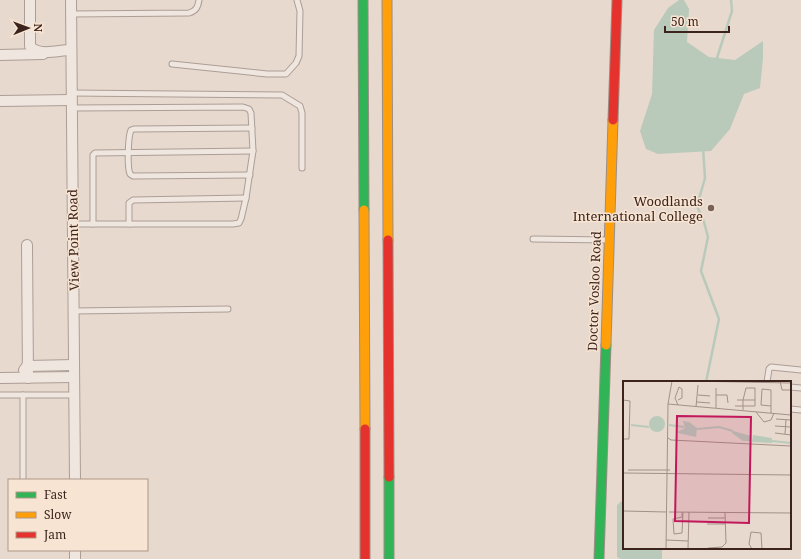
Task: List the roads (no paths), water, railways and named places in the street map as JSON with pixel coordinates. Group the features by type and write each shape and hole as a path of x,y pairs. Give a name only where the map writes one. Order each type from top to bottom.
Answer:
{"main road":[{"path":"362,0 365,559"},
{"path":"387,0 389,559"},
{"name":"Doctor Vosloo Road","path":"599,559 617,0"}],"street":[{"path":"30,0 30,46 39,52 71,52"},
{"name":"View Point Road","path":"71,0 75,479"},
{"path":"0,55 71,52"},
{"path":"0,101 72,100"},
{"path":"23,378 27,366 27,245"},
{"path":"27,366 74,365"},
{"path":"0,378 74,377"}],"lane":[{"path":"71,14 189,13 194,11 199,0"},
{"path":"172,64 267,74 286,74 296,63 299,56 300,11 297,0"},
{"path":"72,100 282,95 300,106 302,113 302,168"},
{"path":"72,100 243,107 249,109 251,113 253,151 246,198 241,220 238,223 73,224"},
{"path":"250,175 133,176 128,170 131,130 252,128"},
{"path":"93,224 93,155 98,152 253,151"},
{"path":"129,224 129,203 133,200 246,198"},
{"path":"533,239 609,240"},
{"path":"74,311 228,309"},
{"path":"767,381 769,369 771,368 801,370"},
{"path":"791,387 801,388"},
{"path":"0,395 74,395"},
{"path":"23,395 23,479"},
{"path":"791,409 801,410"}],"waterway":[{"path":"716,61 732,11 731,0"},
{"path":"703,148 705,178 697,206 704,222 708,237 701,271 719,319 706,381"}],"place":[{"name":"Woodlands International College","path":"711,208"}]}
